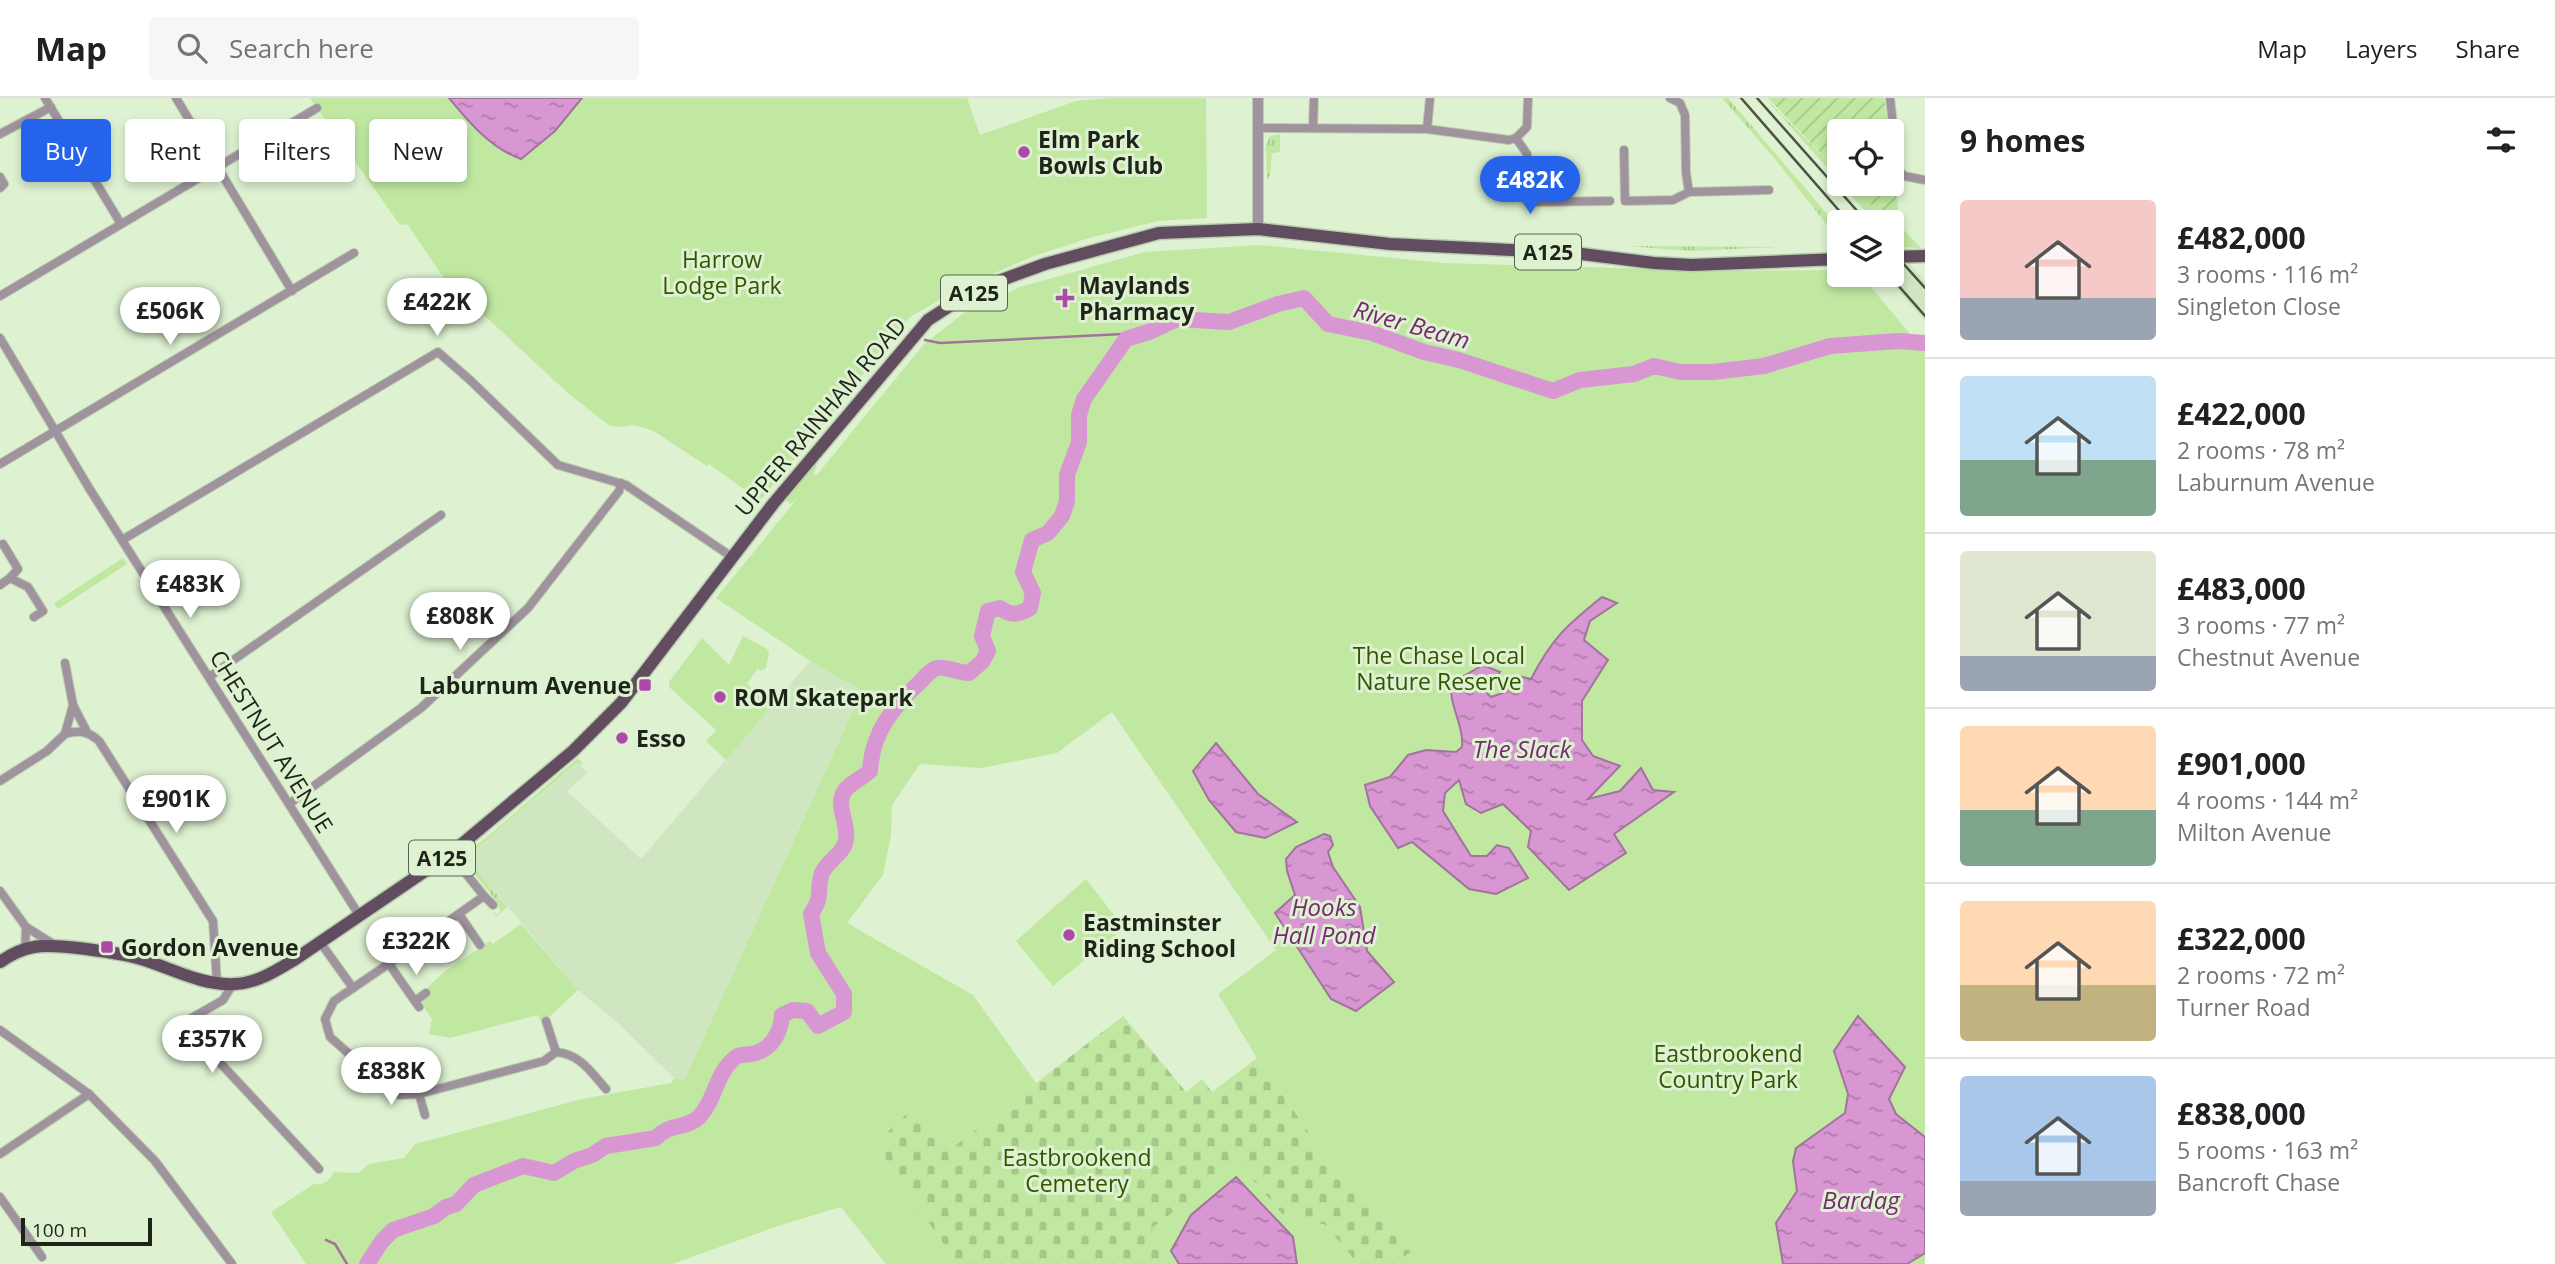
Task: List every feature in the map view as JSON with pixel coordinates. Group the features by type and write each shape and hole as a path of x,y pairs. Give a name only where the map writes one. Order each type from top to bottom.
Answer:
{"main road":[{"name":"UPPER RAINHAM ROAD","path":"0,962 25,950 45,946 57,947 127,955 217,983 233,984 253,981 270,974 320,942 450,853 491,822 573,751 621,704 773,504 928,320 962,298 1029,270 1116,243 1159,233 1258,229 1390,244 1574,253 1654,263 1692,265 1827,259"},
{"path":"1904,257 1925,256"}],"street":[{"path":"46,98 121,224"},
{"path":"176,98 188,119"},
{"path":"1258,98 1258,229"},
{"path":"1313,128 1314,98"},
{"path":"1427,129 1430,98"},
{"path":"1258,128 1427,129 1495,140 1516,138 1527,127 1528,98"},
{"path":"1670,98 1679,103 1685,115 1689,192"},
{"path":"1890,98 1898,169 1904,176 1925,180"},
{"path":"0,134 51,107"},
{"path":"225,162 317,108"},
{"path":"1516,138 1527,154 1528,202 1610,201"},
{"path":"1624,150 1625,201 1674,200 1689,192 1769,190"},
{"path":"0,177 4,184 0,188"},
{"path":"225,180 292,291"},
{"path":"0,296 192,182"},
{"path":"0,464 354,253"},
{"name":"CHESTNUT AVENUE","path":"0,338 122,540 359,915"},
{"path":"122,540 438,352 558,465 621,483 732,557"},
{"path":"289,804 421,708 528,608 619,491 621,483"},
{"path":"209,677 441,515"},
{"path":"0,585 18,569 3,544"},
{"path":"10,578 28,587 43,611 34,617"},
{"path":"65,663 73,705 87,732 99,741 213,921 217,983"},
{"path":"65,734 73,705"},
{"path":"0,781 47,751 65,734 87,732"},
{"path":"450,853 493,905"},
{"path":"0,891 26,927 57,947"},
{"path":"484,896 334,1002 325,1019 330,1037 391,1091 400,1095 419,1094 544,1061 556,1052 569,1053 581,1060 606,1089"},
{"path":"459,914 480,945"},
{"path":"25,950 26,927"},
{"path":"320,942 353,988"},
{"path":"389,964 417,1004 426,992"},
{"path":"233,984 223,1000 183,1023 319,1168"},
{"path":"546,1021 556,1052"},
{"path":"0,1030 89,1094 155,1161 232,1264"},
{"path":"0,1154 89,1094"},
{"path":"419,1094 425,1115"},
{"path":"0,1197 42,1257"}],"shaded area":[{"path":"1904,258 1925,281 1925,321 1895,287 1904,287"},
{"path":"810,661 862,691 684,1081 674,1078 617,1022 578,990 466,857 578,763 587,773 567,791 641,859"}],"green space":[{"name":"Harrow Lodge Park","path":"310,98 967,98 980,135 1076,101 1110,98 1206,98 1207,218 1158,221 1089,238 1031,257 953,292 910,317 760,501 709,464 707,466 652,430 634,425 610,426 570,395 444,278 407,224 400,225 370,182 467,182 467,119 369,119 369,181 355,162 355,119 325,119"},
{"path":"1722,98 1728,98 1827,214 1827,225"},
{"path":"1765,98 1827,160 1827,168"},
{"path":"1768,98 1884,98 1887,119 1827,119 1827,159"},
{"path":"1280,134 1280,152 1272,153 1267,180 1266,145 1270,136"},
{"path":"1852,196 1863,196 1876,210 1864,210"},
{"path":"1863,196 1896,196 1898,210 1876,210"},
{"path":"1904,230 1921,248 1904,247"},
{"name":"The Chase Local Nature Reserve","path":"1260,245 1444,263 1720,271 1827,270 1827,287 1871,287 1925,352 1925,1264 1394,1264 1411,1252 1411,1244 1338,1174 1257,1058 1218,994 1276,950 1112,712 1057,753 981,768 920,764 892,805 891,835 883,875 847,923 973,995 1036,1083 952,1148 913,1108 881,1138 885,1159 957,1264 886,1264 841,1207 781,1225 672,1264 306,1264 271,1212 314,1184 326,1182 334,1172 359,1173 369,1164 404,1158 415,1144 582,1099 671,1083 674,1078 684,1081 862,691 810,661 716,598 924,344 968,310 1020,287 1145,252"},
{"path":"1627,246 1778,247 1690,251"},
{"path":"815,464 817,467 813,474 822,477 790,504 786,500 803,473"},
{"path":"123,558 127,564 58,609 54,603"},
{"name":"ROM Skatepark","path":"743,636 769,652 766,668 761,671 757,669 747,684 771,707 726,760 706,741 716,730 669,687 669,682 702,638 729,665"},
{"path":"578,758 583,763 577,763 466,857 507,907 496,917 492,911 496,915 501,911 497,906 499,904 466,863 464,854"},
{"name":"Eastminster Riding School","path":"1086,879 1124,928 1053,986 1016,941"},
{"path":"521,924 578,990 547,1019 540,1020 538,1015 450,1038 429,1034 432,1019 422,1004 424,998 430,994 427,988 444,972 490,941 493,944"},
{"name":"Eastbrookend Cemetery","path":"1123,1016 1186,1092 1202,1079 1212,1092 1257,1058 1338,1174 1412,1244 1411,1252 1394,1264 1358,1264 1325,1225 1282,1214 1239,1164 1152,1228 1172,1264 957,1264 885,1159 881,1138 913,1107 952,1148"},
{"path":"1239,1164 1282,1214 1325,1225 1358,1264 1172,1264 1152,1228"}],"water":[{"path":"449,98 582,98 555,131 521,159 499,148 467,119"},
{"name":"The Slack","path":"1602,597 1617,603 1590,621 1584,640 1608,660 1582,701 1582,740 1593,756 1620,766 1588,799 1620,791 1641,768 1653,790 1674,792 1614,834 1626,853 1569,890 1528,847 1531,831 1503,804 1481,813 1466,804 1459,780 1445,793 1443,811 1471,856 1487,856 1497,845 1509,848 1528,878 1496,894 1469,889 1412,842 1398,848 1370,806 1365,785 1390,777 1408,755 1426,750 1456,752 1462,747 1462,739 1452,700 1451,683 1483,665 1500,672 1486,692 1491,697 1503,693 1509,678 1518,676 1531,679 1561,633"},
{"path":"1216,743 1258,794 1297,822 1265,838 1236,832 1209,800 1193,771"},
{"name":"Hooks Hall Pond","path":"1324,834 1330,836 1333,845 1328,852 1333,867 1360,907 1367,951 1394,982 1356,1011 1331,999 1275,913 1295,895 1286,859 1296,847"},
{"name":"Bardag","path":"1858,1016 1905,1067 1889,1099 1896,1114 1925,1137 1925,1253 1907,1264 1783,1264 1776,1223 1797,1191 1793,1161 1796,1148 1845,1113 1848,1094 1834,1051"},
{"path":"1236,1177 1293,1237 1297,1264 1179,1264 1171,1251 1191,1215"}],"waterway":[{"name":"River Beam","path":"367,1264 393,1230 434,1216 446,1207 456,1204 474,1185 523,1166 554,1173 606,1146 656,1138 667,1130 694,1121 705,1110 729,1063 738,1056 759,1052 770,1045 780,1028 782,1015 793,1010 807,1011 818,1026 844,1012 844,994 818,953 811,914 819,897 822,873 845,845 846,832 841,805 843,793 870,771 875,744 886,721 901,701 928,674 941,668 969,673 982,662 988,651 982,636 988,611 1000,608 1015,614 1030,608 1033,593 1023,572 1032,540 1048,533 1062,516 1067,501 1067,475 1079,442 1079,415 1084,399 1126,339 1177,319 1229,322 1278,304 1304,298 1328,324 1372,333 1424,352 1459,360 1553,391 1580,380 1634,374 1654,366 1680,372 1713,372 1764,366 1830,346 1898,341 1925,343"},
{"path":"925,340 940,343 1144,333"},
{"path":"326,1240 335,1244 347,1264"}],"railway":[{"path":"1741,98 1839,210"},
{"path":"1757,98 1856,210"},
{"path":"1904,264 1925,288"},
{"path":"1900,287 1925,316"}],"place":[{"name":"Elm Park Bowls Club","path":"1024,152"},
{"name":"Maylands Pharmacy","path":"1065,298"},
{"name":"Laburnum Avenue","path":"645,685"},
{"name":"ROM Skatepark","path":"720,697"},
{"name":"Esso","path":"622,738"},
{"name":"Eastminster Riding School","path":"1069,935"},
{"name":"Gordon Avenue","path":"107,947"}],"park label":[{"name":"Eastbrookend Country Park","path":"1728,1066"}]}
